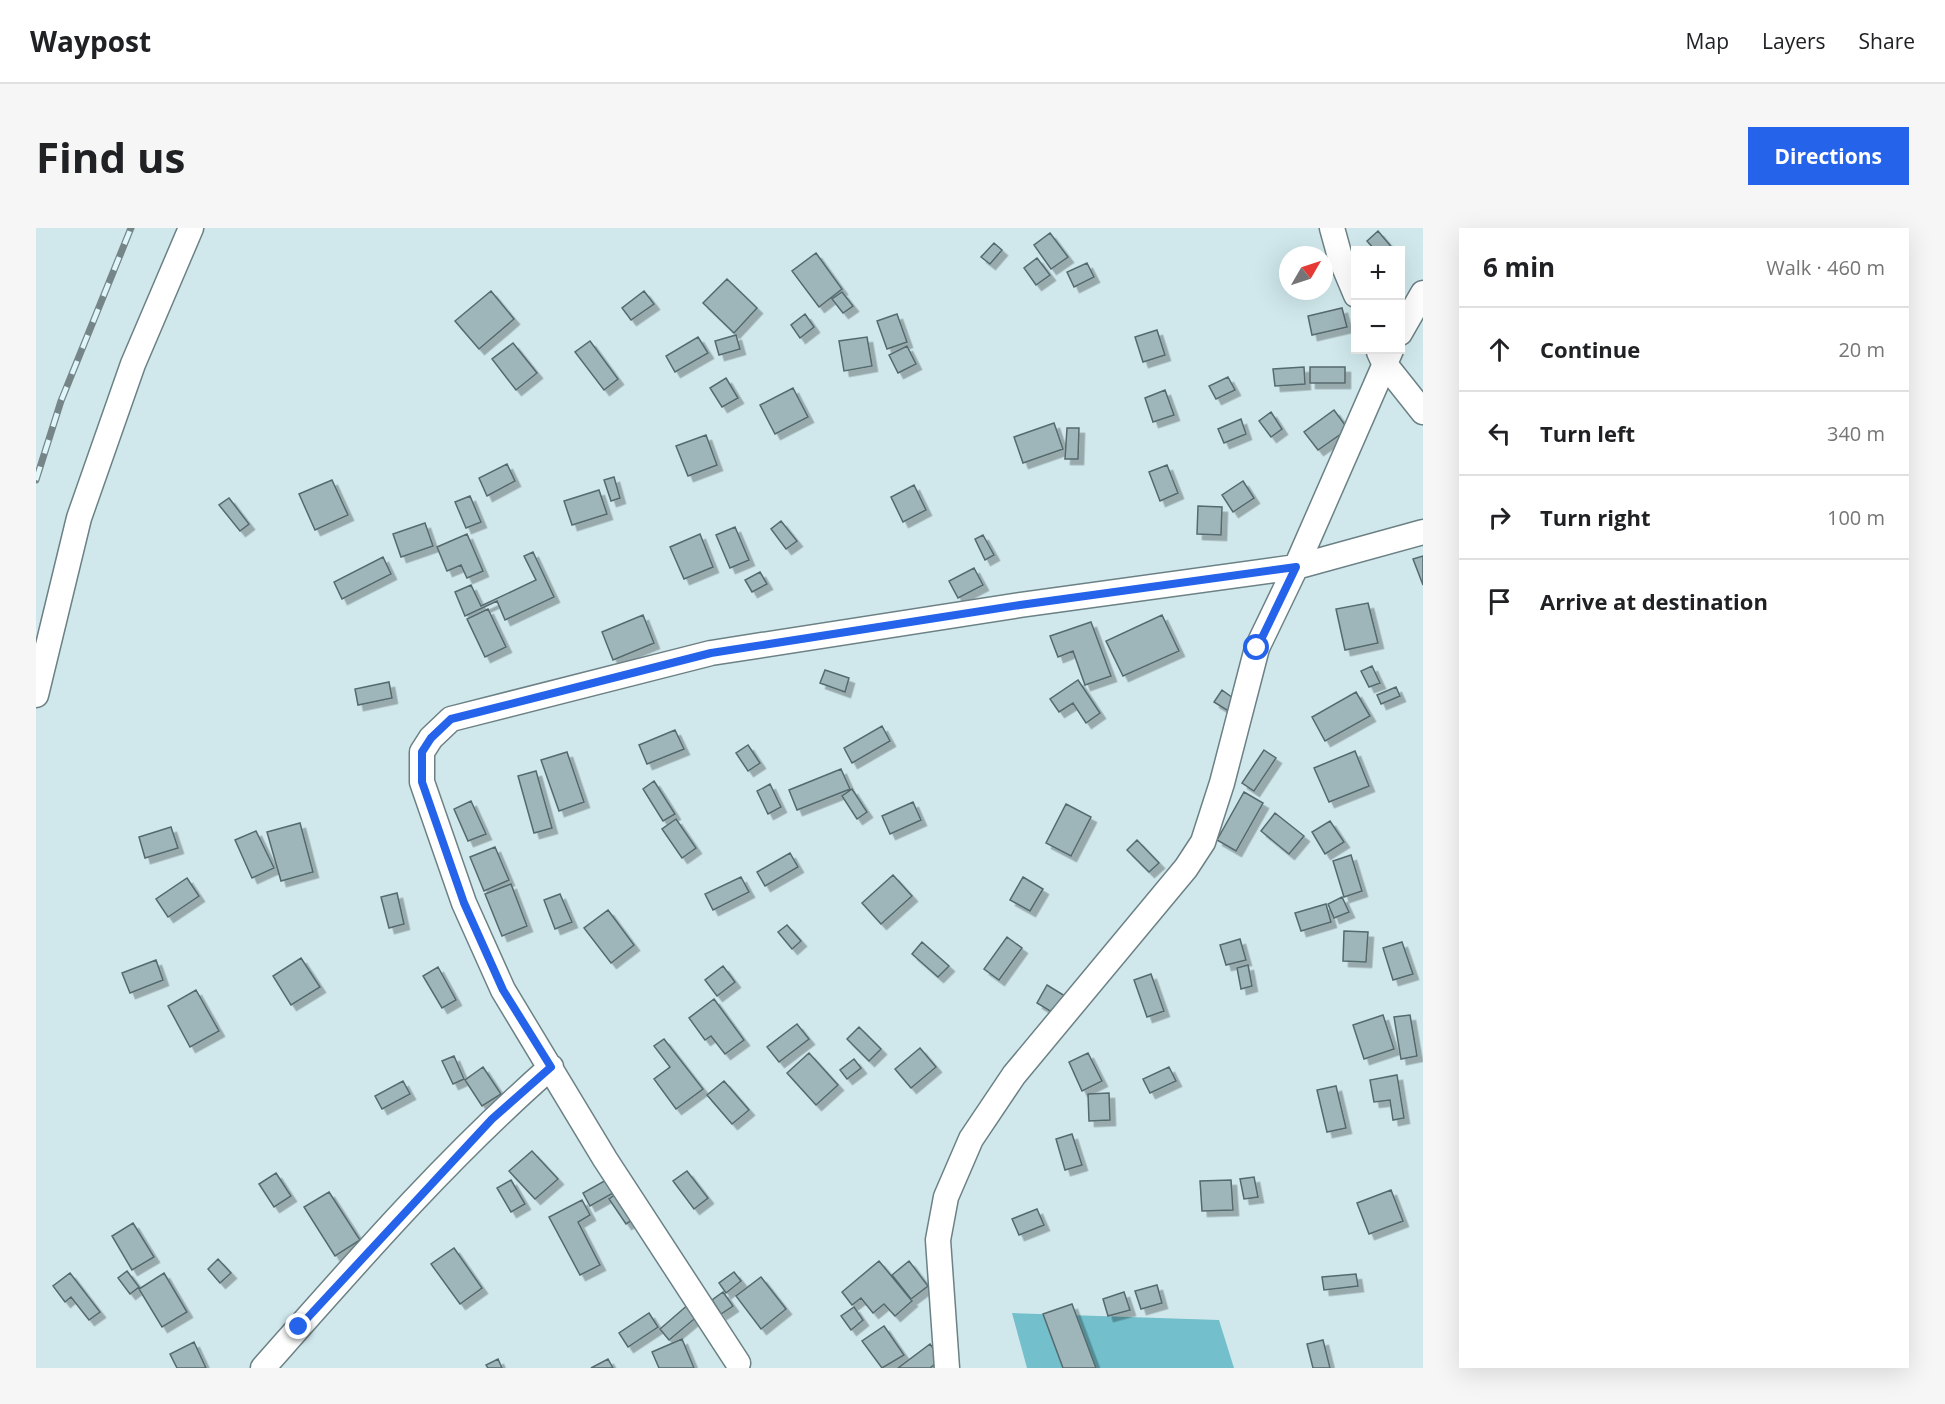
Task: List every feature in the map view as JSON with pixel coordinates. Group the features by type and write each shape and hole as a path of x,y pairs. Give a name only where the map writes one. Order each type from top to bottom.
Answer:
{"street":[{"path":"36,695 79,518 133,364 191,228"},
{"path":"1332,228 1340,257 1351,283"},
{"path":"1405,326 1423,293"},
{"path":"1385,354 1423,412"},
{"path":"947,1368 938,1240 946,1197 971,1139 1014,1075 1186,868 1203,842 1222,783 1257,648 1296,567 1385,354"},
{"path":"738,1363 605,1159 498,979 464,903 422,782 422,752 431,738 451,719 711,653 1020,605 1296,567 1423,532"},
{"path":"263,1368 492,1119 551,1067"}],"shaded area":[{"path":"1012,1313 1219,1320 1234,1368 1027,1368"}],"building":[{"path":"1378,231 1391,246 1371,246 1367,241"},
{"path":"1050,233 1068,257 1051,269 1034,245"},
{"path":"994,243 1002,250 990,264 981,257"},
{"path":"816,253 842,289 819,307 792,271"},
{"path":"1037,258 1050,275 1036,285 1024,268"},
{"path":"1087,263 1094,277 1074,287 1067,272"},
{"path":"727,279 757,308 734,333 703,303"},
{"path":"491,291 514,319 479,349 455,321"},
{"path":"644,291 654,304 631,320 622,308"},
{"path":"842,292 853,306 843,313 832,299"},
{"path":"1342,308 1347,327 1312,335 1308,316"},
{"path":"805,314 814,327 800,338 791,325"},
{"path":"897,314 907,342 887,349 877,321"},
{"path":"1157,330 1165,355 1143,362 1135,337"},
{"path":"736,335 740,349 719,355 715,341"},
{"path":"698,337 708,353 675,372 666,356"},
{"path":"867,337 872,366 844,371 839,341"},
{"path":"590,341 618,379 604,390 575,352"},
{"path":"513,343 537,373 516,390 492,359"},
{"path":"907,346 916,364 898,373 889,355"},
{"path":"1304,367 1305,384 1275,386 1273,369"},
{"path":"1310,367 1345,367 1345,383 1310,383"},
{"path":"1228,377 1235,390 1216,399 1209,386"},
{"path":"726,378 738,398 722,407 710,388"},
{"path":"793,388 808,417 775,434 760,405"},
{"path":"1165,390 1174,415 1153,422 1145,398"},
{"path":"1334,410 1348,429 1318,450 1304,432"},
{"path":"1271,412 1282,429 1271,437 1259,421"},
{"path":"1241,419 1246,434 1224,443 1218,429"},
{"path":"1054,423 1063,449 1023,463 1014,437"},
{"path":"1067,428 1079,428 1078,459 1065,459"},
{"path":"706,435 717,465 688,476 676,446"},
{"path":"507,464 515,481 487,496 479,478"},
{"path":"1167,465 1178,493 1160,501 1149,472"},
{"path":"614,477 620,498 611,501 604,480"},
{"path":"332,480 348,515 315,530 299,494"},
{"path":"1243,481 1254,498 1233,512 1222,495"},
{"path":"914,485 926,510 903,522 891,497"},
{"path":"599,490 607,514 572,525 564,501"},
{"path":"470,496 481,522 466,528 455,502"},
{"path":"229,498 249,524 240,531 219,505"},
{"path":"1198,506 1222,507 1221,535 1197,534"},
{"path":"781,521 797,541 786,549 771,529"},
{"path":"425,523 433,546 401,557 393,534"},
{"path":"735,527 749,560 730,568 716,535"},
{"path":"467,534 483,571 467,578 461,565 447,571 437,547"},
{"path":"700,534 713,567 684,579 670,547"},
{"path":"983,535 994,555 985,560 975,539"},
{"path":"533,552 554,597 505,620 497,601 465,616 455,592 471,585 481,606 536,580 524,556"},
{"path":"1423,556 1423,585 1413,559"},
{"path":"383,557 391,574 342,599 334,582"},
{"path":"974,568 983,585 958,598 949,581"},
{"path":"760,572 767,584 752,592 745,580"},
{"path":"1368,603 1378,643 1345,650 1336,609"},
{"path":"488,609 506,647 485,657 467,619"},
{"path":"643,615 654,643 613,660 602,632"},
{"path":"1162,615 1179,651 1123,676 1106,641"},
{"path":"1091,622 1111,676 1085,685 1073,651 1058,657 1050,636"},
{"path":"1372,666 1380,683 1369,687 1361,671"},
{"path":"825,670 849,678 845,692 820,683"},
{"path":"1078,680 1100,713 1086,723 1073,703 1059,712 1050,699"},
{"path":"389,682 392,698 358,705 355,689"},
{"path":"1396,687 1400,696 1381,704 1377,695"},
{"path":"1222,690 1237,701 1230,712 1214,702"},
{"path":"1356,692 1370,716 1325,741 1312,717"},
{"path":"882,726 890,741 852,763 844,748"},
{"path":"675,730 684,749 647,764 639,745"},
{"path":"748,745 760,763 748,771 736,753"},
{"path":"1264,750 1276,758 1254,791 1242,783"},
{"path":"1355,751 1369,786 1329,802 1314,768"},
{"path":"567,752 584,802 559,811 541,760"},
{"path":"841,769 850,789 797,810 789,790"},
{"path":"536,771 552,828 534,833 518,776"},
{"path":"654,781 675,814 663,821 643,789"},
{"path":"770,784 781,807 768,814 757,791"},
{"path":"852,789 867,812 857,819 842,796"},
{"path":"1244,792 1263,803 1236,851 1217,840"},
{"path":"471,801 486,834 468,841 454,809"},
{"path":"913,802 921,820 890,834 882,816"},
{"path":"1066,804 1091,817 1071,856 1046,843"},
{"path":"1275,813 1304,836 1289,854 1261,831"},
{"path":"676,819 696,848 682,858 662,829"},
{"path":"1330,821 1344,842 1325,854 1312,832"},
{"path":"300,823 313,872 281,881 267,832"},
{"path":"171,827 178,848 145,858 139,837"},
{"path":"256,831 274,868 252,878 235,840"},
{"path":"1137,840 1159,863 1149,872 1127,850"},
{"path":"495,847 509,880 484,891 470,857"},
{"path":"790,853 798,867 765,886 757,872"},
{"path":"1351,855 1362,891 1344,897 1333,861"},
{"path":"893,875 912,896 881,924 862,903"},
{"path":"741,877 749,892 713,910 705,894"},
{"path":"1023,877 1043,889 1030,911 1010,900"},
{"path":"187,878 199,896 168,917 156,899"},
{"path":"511,884 527,926 502,936 485,894"},
{"path":"397,893 404,924 389,928 381,897"},
{"path":"560,894 572,922 555,929 544,900"},
{"path":"1342,897 1349,912 1334,918 1328,904"},
{"path":"1326,904 1331,922 1301,931 1295,913"},
{"path":"608,910 634,945 611,963 584,928"},
{"path":"787,925 801,941 792,949 778,932"},
{"path":"1344,931 1368,932 1366,962 1343,961"},
{"path":"1007,937 1022,948 999,980 984,969"},
{"path":"1240,939 1246,960 1226,965 1220,945"},
{"path":"922,942 949,966 938,977 912,954"},
{"path":"1402,942 1413,974 1393,980 1383,948"},
{"path":"301,958 320,987 291,1005 273,976"},
{"path":"156,960 163,980 130,993 122,973"},
{"path":"1248,965 1252,986 1241,989 1237,968"},
{"path":"723,966 735,982 717,996 705,980"},
{"path":"438,967 456,1000 442,1008 423,976"},
{"path":"1151,974 1164,1011 1147,1017 1134,980"},
{"path":"1047,985 1065,996 1055,1014 1037,1003"},
{"path":"196,990 219,1031 190,1047 168,1006"},
{"path":"714,999 744,1040 725,1054 711,1036 705,1040 689,1018"},
{"path":"1383,1015 1394,1049 1364,1059 1353,1025"},
{"path":"1410,1015 1417,1056 1401,1059 1394,1017"},
{"path":"797,1024 809,1039 779,1062 767,1047"},
{"path":"859,1027 881,1049 869,1061 847,1039"},
{"path":"664,1039 703,1089 676,1109 654,1079 670,1067 654,1046"},
{"path":"920,1048 936,1067 911,1088 895,1069"},
{"path":"809,1053 838,1085 816,1105 787,1073"},
{"path":"1088,1053 1102,1081 1082,1091 1069,1062"},
{"path":"454,1056 464,1079 453,1084 442,1061"},
{"path":"854,1059 861,1068 847,1079 840,1070"},
{"path":"483,1067 501,1094 482,1106 465,1080"},
{"path":"1169,1067 1176,1081 1150,1093 1143,1079"},
{"path":"1397,1075 1404,1118 1393,1120 1390,1100 1374,1102 1370,1080"},
{"path":"403,1081 410,1094 382,1109 375,1096"},
{"path":"724,1081 749,1110 732,1124 707,1095"},
{"path":"1336,1086 1346,1128 1327,1132 1317,1090"},
{"path":"1109,1093 1110,1120 1089,1121 1088,1094"},
{"path":"1072,1134 1082,1165 1065,1170 1056,1139"},
{"path":"532,1151 558,1179 535,1199 509,1171"},
{"path":"687,1171 708,1198 694,1209 673,1181"},
{"path":"276,1173 291,1196 274,1207 259,1184"},
{"path":"615,1175 622,1188 590,1206 583,1193"},
{"path":"1254,1177 1258,1197 1244,1199 1240,1179"},
{"path":"511,1180 525,1204 511,1212 497,1188"},
{"path":"1231,1180 1233,1210 1202,1211 1200,1181"},
{"path":"623,1189 640,1215 626,1224 609,1199"},
{"path":"1391,1190 1403,1221 1369,1234 1357,1203"},
{"path":"329,1192 360,1240 335,1256 304,1207"},
{"path":"582,1200 590,1215 578,1222 600,1265 580,1275 549,1217"},
{"path":"1037,1209 1044,1225 1019,1235 1012,1219"},
{"path":"133,1223 154,1257 132,1270 112,1236"},
{"path":"454,1248 482,1288 460,1304 431,1264"},
{"path":"218,1259 231,1273 220,1283 208,1269"},
{"path":"879,1261 912,1301 895,1316 884,1304 873,1313 861,1298 852,1305 842,1292"},
{"path":"909,1261 928,1286 911,1299 892,1275"},
{"path":"127,1271 139,1287 130,1294 118,1278"},
{"path":"734,1272 741,1281 726,1293 719,1283"},
{"path":"70,1273 100,1312 89,1320 71,1297 65,1302 53,1286"},
{"path":"164,1273 187,1312 162,1327 139,1289"},
{"path":"1356,1274 1358,1286 1324,1290 1322,1277"},
{"path":"761,1277 786,1309 761,1329 736,1296"},
{"path":"1157,1285 1162,1303 1141,1309 1135,1291"},
{"path":"723,1292 733,1306 721,1314 712,1300"},
{"path":"1124,1292 1130,1310 1108,1316 1103,1299"},
{"path":"690,1303 699,1315 669,1340 660,1329"},
{"path":"1072,1304 1096,1368 1063,1368 1043,1314"},
{"path":"854,1307 863,1320 851,1330 841,1316"},
{"path":"649,1313 658,1327 628,1347 619,1333"},
{"path":"884,1326 904,1355 882,1368 862,1341"},
{"path":"682,1339 694,1368 659,1368 652,1352"},
{"path":"1323,1340 1330,1368 1313,1368 1307,1344"},
{"path":"194,1342 206,1368 177,1368 170,1354"},
{"path":"930,1344 941,1359 930,1368 898,1368"},
{"path":"498,1359 502,1368 488,1368 486,1365"},
{"path":"608,1359 613,1368 591,1368"}],"railway":[{"path":"36,480 61,401 131,228"}],"route":[{"path":"299,1327 492,1119 551,1067 503,990 464,903 422,782 422,752 431,738 451,719 711,653 1020,605 1296,567 1257,648"}]}
